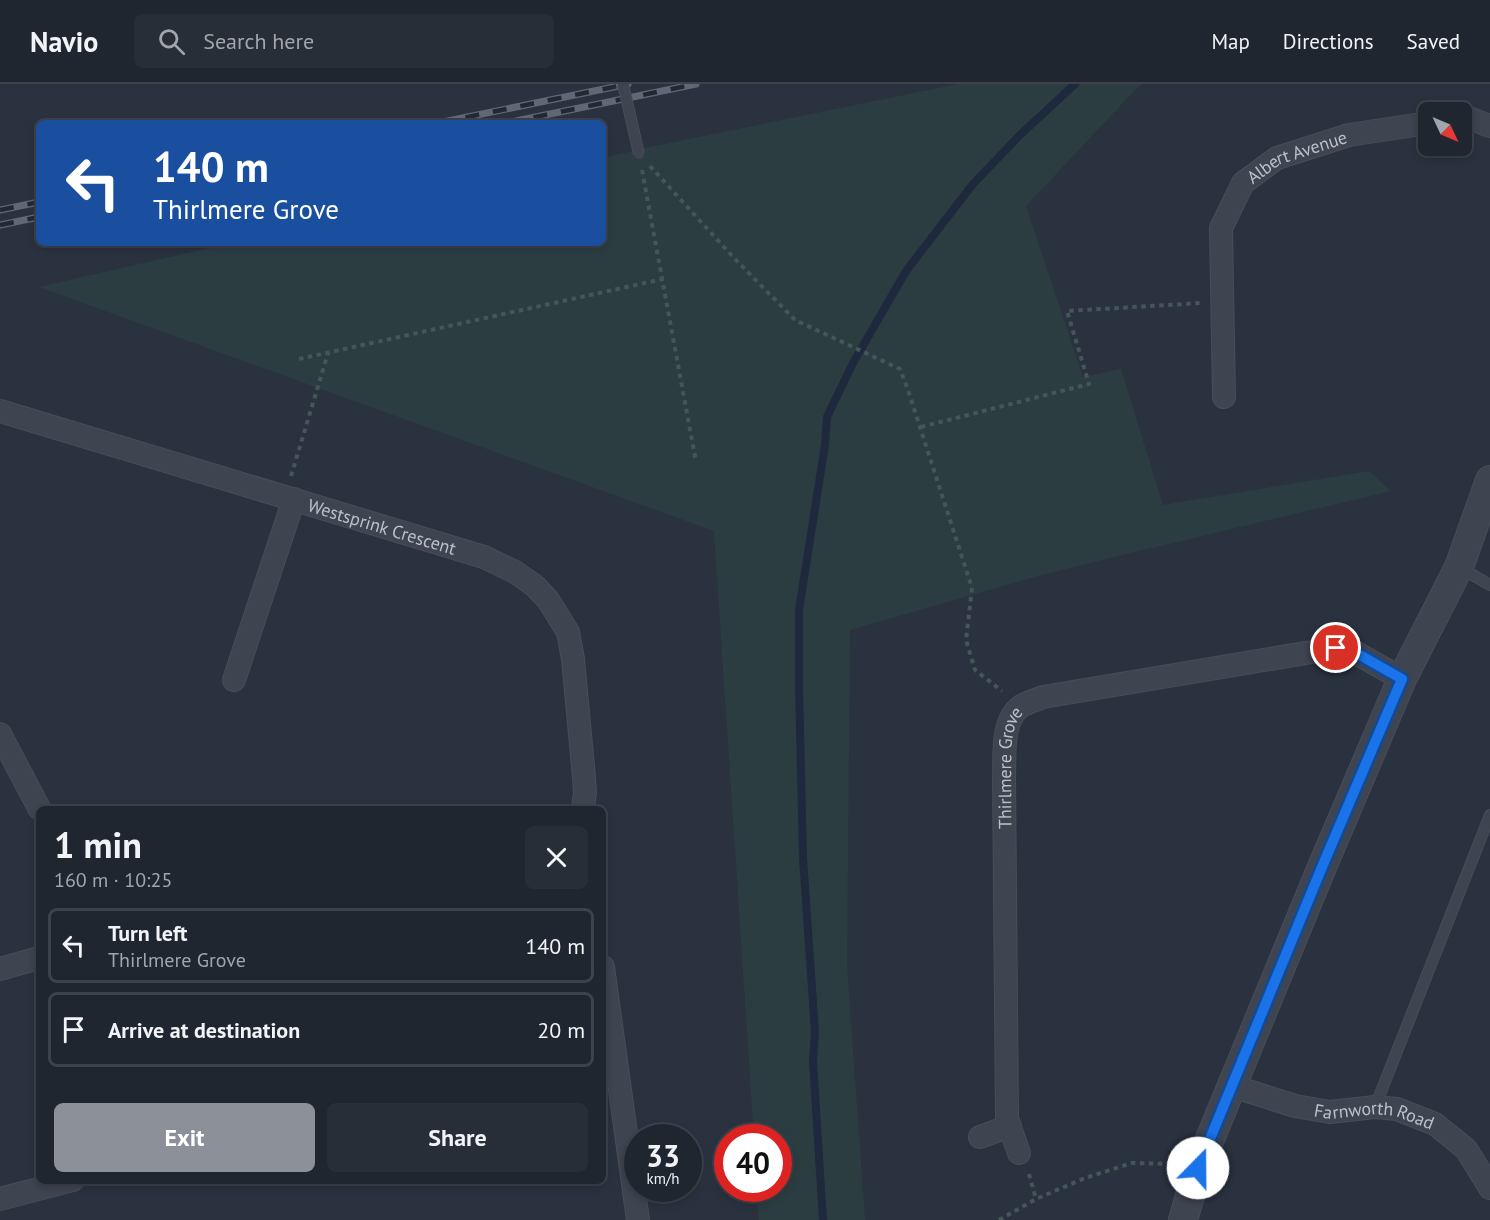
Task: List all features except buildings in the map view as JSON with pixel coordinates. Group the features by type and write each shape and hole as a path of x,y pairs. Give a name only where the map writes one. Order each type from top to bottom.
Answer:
{"street":[{"path":"1472,119 1490,126"},
{"name":"Albert Avenue","path":"1224,397 1221,228 1244,183 1277,158 1349,135 1418,125"},
{"name":"Westsprink Crescent","path":"0,411 289,491 484,557 500,564 535,586 548,600 568,632 573,659 584,777 583,806"},
{"path":"1183,1220 1198,1168 1322,867 1402,679 1459,567 1490,480"},
{"path":"234,680 289,491"},
{"name":"Thirlmere Grove","path":"1019,1153 1007,1119 1005,777 1006,738 1008,724 1013,714 1021,706 1042,697 1336,648 1351,650 1402,679"},
{"path":"0,734 38,806"},
{"path":"0,969 36,959"},
{"path":"606,1013 608,1043 638,1220"},
{"name":"Farnworth Road","path":"1232,1086 1295,1106 1330,1112 1375,1107 1397,1108 1435,1124 1466,1149 1490,1188"},
{"path":"980,1137 1010,1126"},
{"path":"0,1199 58,1184"}],"lane":[{"path":"623,84 639,154"},
{"path":"1459,567 1490,585"},
{"path":"1375,1107 1490,815"}],"path":[{"path":"639,154 696,462"},
{"path":"639,154 734,258 795,320 900,369 972,588 966,640 975,670 1021,706"},
{"path":"298,359 663,279"},
{"path":"921,428 1089,384 1067,312 1222,302"},
{"path":"289,491 328,353"},
{"path":"999,1220 1036,1199 1085,1178 1132,1163 1198,1168"}],"shaded area":[{"path":"958,84 1143,84 1026,206 1083,377 1121,369 1163,505 1369,471 1391,491 1038,576 850,630 847,967 865,1220 759,1220 758,1202 792,1202 792,1124 753,1124 714,531 39,287 218,246 606,246 606,157"}],"waterway":[{"path":"823,1220 813,1062 815,1032 803,858 799,610 825,445 827,417 853,363 906,271 973,184 1021,134 1075,84"}],"railway":[{"path":"453,120 628,84"},
{"path":"521,120 696,84"},
{"path":"0,210 36,203"},
{"path":"0,225 36,218"}],"route":[{"path":"1198,1168 1402,679 1351,650 1336,648"}]}
